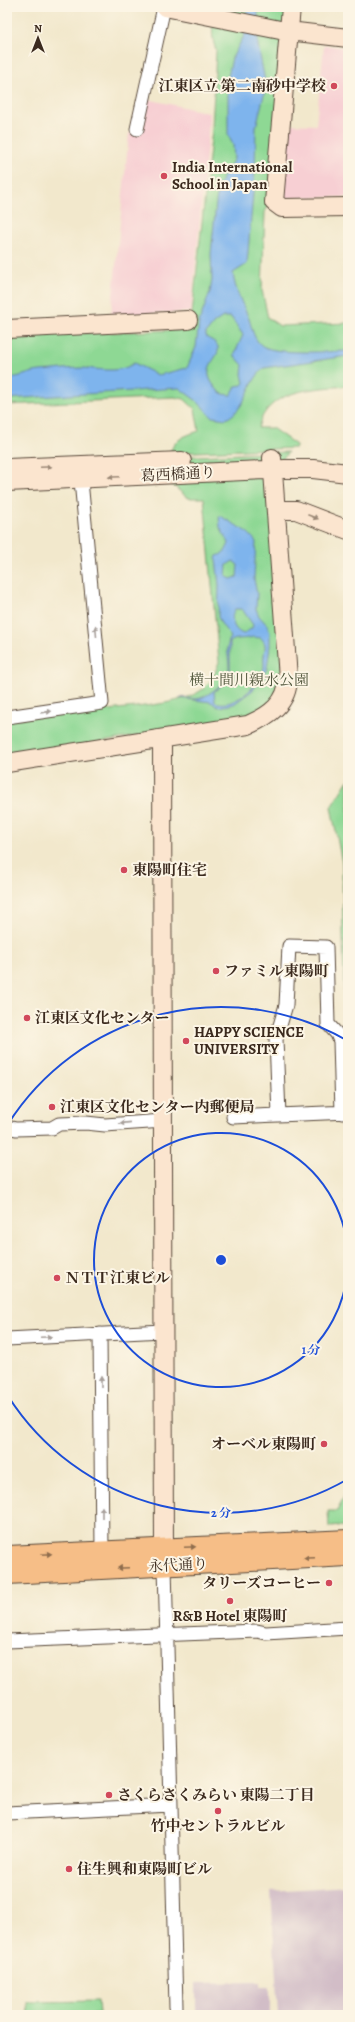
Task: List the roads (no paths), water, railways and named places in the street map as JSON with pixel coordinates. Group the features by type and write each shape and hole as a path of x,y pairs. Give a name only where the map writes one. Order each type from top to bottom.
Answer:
{"main road":[{"name":"永代通り","path":"7,1574 164,1557 346,1550"},
{"name":"永代通り","path":"7,1556 102,1551 164,1557"}],"street":[{"path":"137,129 164,7 289,32 348,38"},
{"path":"291,7 274,202 282,208 348,207"},
{"path":"7,329 188,320"},
{"name":"葛西橋通り","path":"7,482 81,472 273,464 313,457 348,462"},
{"path":"7,762 248,725 275,710 284,697 288,687 288,678 273,464"},
{"name":"葛西橋通り","path":"273,464 348,474"},
{"name":"葛西橋通り","path":"7,468 81,472"},
{"path":"7,717 102,703 81,472"},
{"path":"276,510 296,510 348,530"},
{"path":"162,739 164,1557 176,2006"},
{"path":"233,1117 345,1113 340,1041 337,1034 328,1024 326,947 289,946 286,1005 276,1039 280,1115"},
{"path":"7,1126 16,1129 52,1128 59,1124 86,1123 105,1125 164,1121"},
{"path":"7,1339 163,1331"},
{"path":"100,1334 102,1551"},
{"path":"7,1641 348,1628"},
{"path":"7,1813 170,1805"}],"water":[{"path":"247,7 261,7 258,11 258,45 265,81 264,95 256,127 255,170 247,264 233,273 237,291 256,338 260,344 266,348 288,351 348,351 348,356 264,368 258,374 238,409 233,415 226,419 212,417 197,401 179,388 7,399 7,378 36,372 78,368 116,370 122,369 134,363 158,375 187,368 196,347 199,322 210,292 212,280 211,254 217,193 220,183 234,159 233,145 228,135 228,77 232,58 244,36","holes":["223,317 231,317 243,335 234,355 243,365 242,374 244,383 236,386 231,395 220,392 210,380 209,368 218,351 218,347 214,342 206,337 206,333 214,323"]},
{"path":"219,516 221,516 245,530 256,542 254,579 257,594 256,609 259,616 268,626 270,633 270,646 267,669 253,690 234,704 218,707 211,702 179,698 198,699 205,696 214,691 222,683 229,671 228,645 231,637 218,617 219,585 216,559 217,556 225,551 229,543 220,528","holes":["233,561 238,565 237,577 231,579 226,576 227,565","235,609 242,609 253,625 252,628 244,634 240,633 235,628 232,616","261,638 265,644 264,667 260,677 250,690 237,699 222,703 215,702 214,692 225,682 230,672 230,642 232,640"]}],"place":[{"name":"江東区立 第二南砂中学校","path":"334,86"},
{"name":"India International School in Japan","path":"164,176"},
{"name":"東陽町住宅","path":"124,870"},
{"name":"ファミル東陽町","path":"216,971"},
{"name":"江東区文化センター","path":"27,1018"},
{"name":"HAPPY SCIENCE UNIVERSITY","path":"186,1041"},
{"name":"江東区文化センター内郵便局","path":"52,1107"},
{"name":"ＮＴＴ江東ビル","path":"57,1278"},
{"name":"オーベル東陽町","path":"324,1444"},
{"name":"タリーズコーヒー","path":"329,1583"},
{"name":"R&B Hotel 東陽町","path":"230,1601"},
{"name":"さくらさくみらい 東陽二丁目","path":"109,1795"},
{"name":"竹中セントラルビル","path":"218,1811"},
{"name":"住生興和東陽町ビル","path":"69,1869"}],"park label":[{"name":"横十間川親水公園","path":"249,680"}]}
